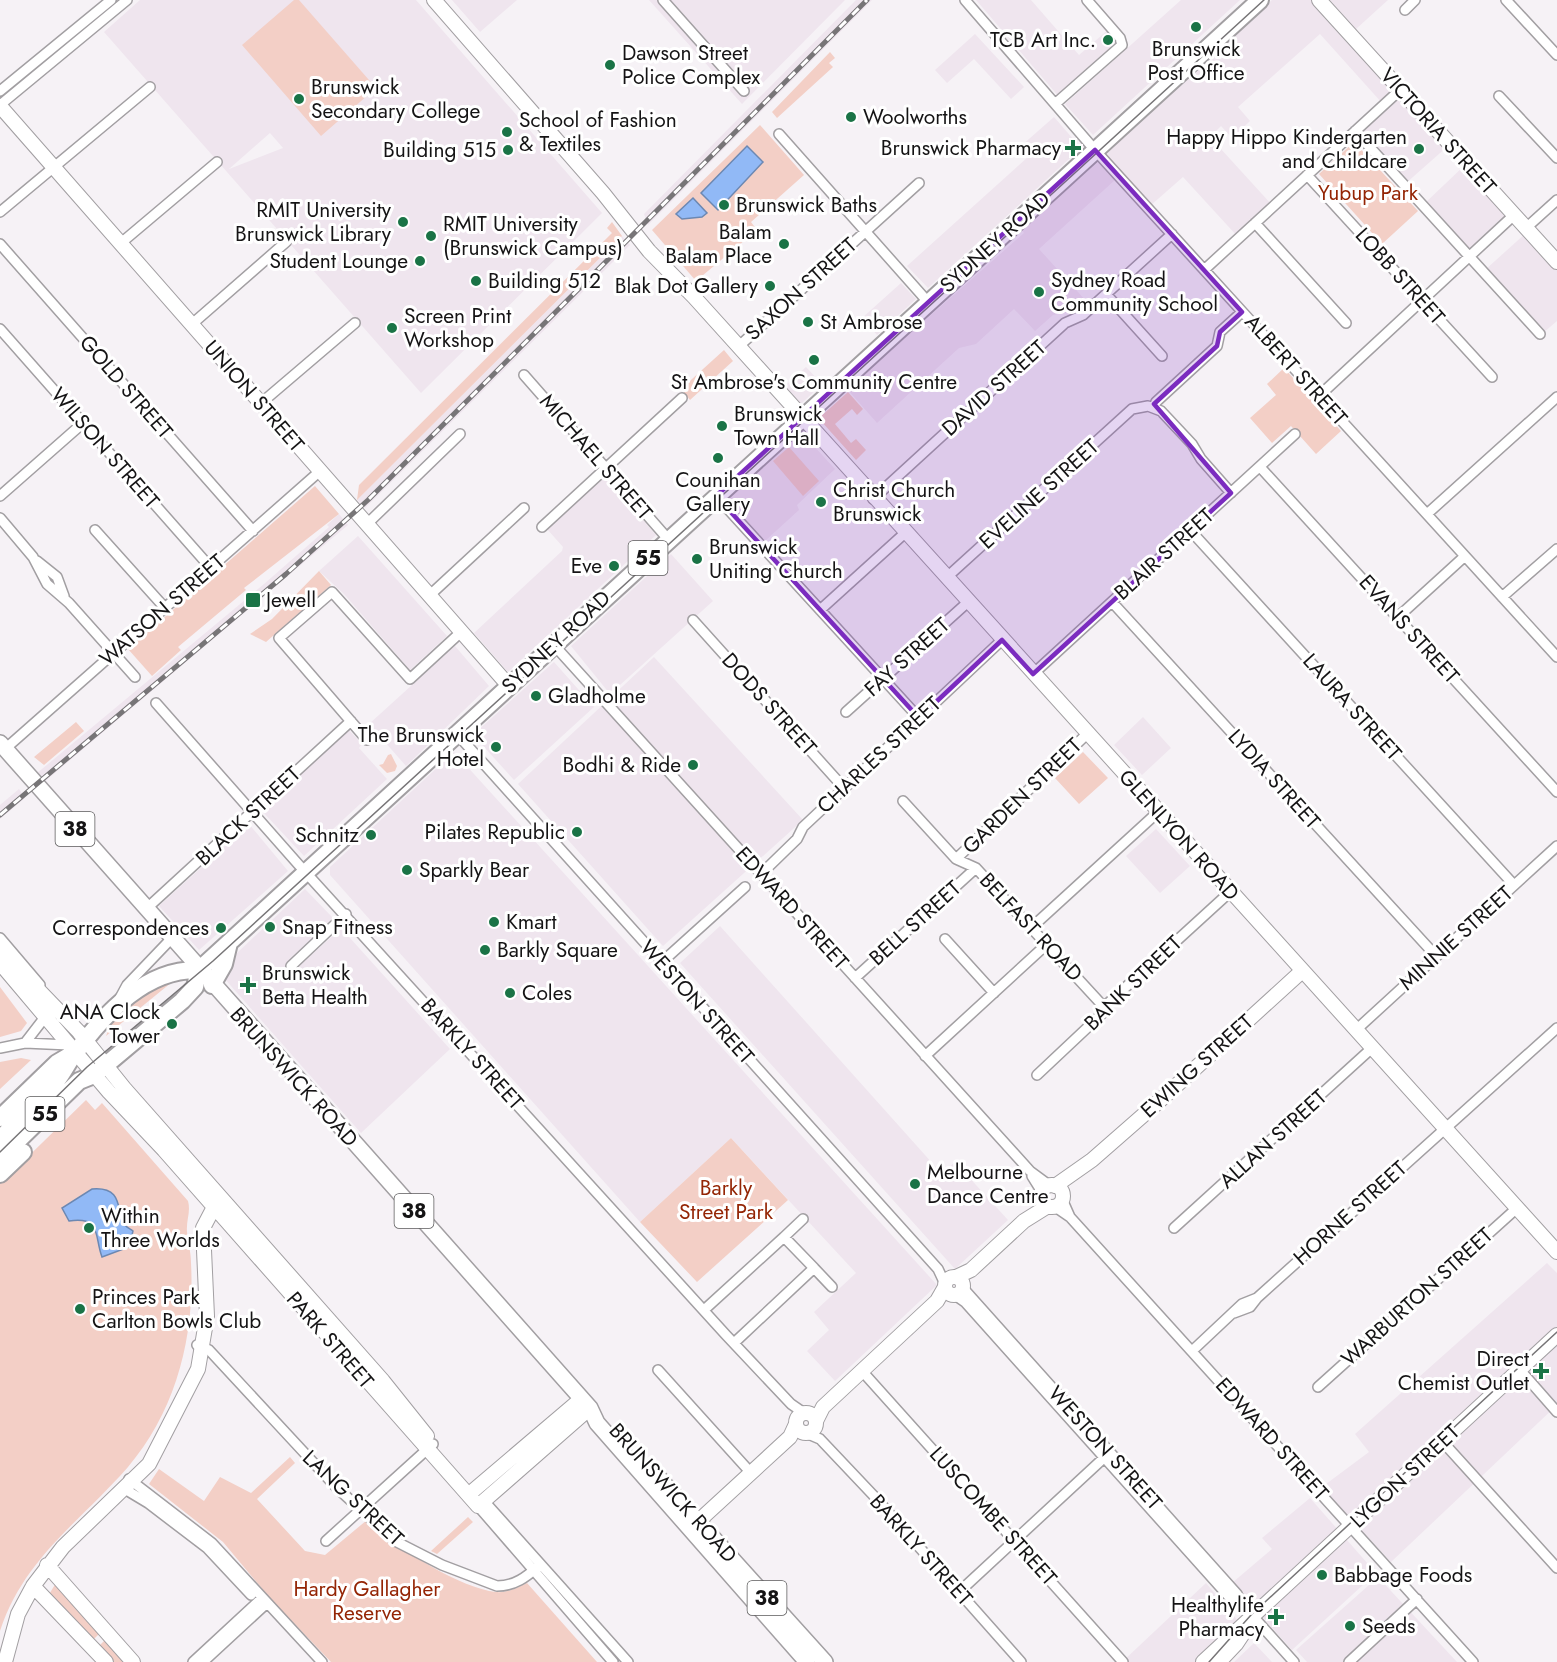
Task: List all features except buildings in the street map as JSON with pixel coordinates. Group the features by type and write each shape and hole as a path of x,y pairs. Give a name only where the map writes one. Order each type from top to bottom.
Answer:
{"highway":[{"name":"SYDNEY ROAD","path":"199,970 1260,0"},
{"path":"212,985 224,964 229,942"},
{"name":"55","path":"0,1118 137,989 183,970 199,970 195,987 182,1001 100,1069 79,1080 2,1165"},
{"name":"55","path":"0,1139 48,1091 65,1070 77,1046"}],"main road":[{"name":"BRUNSWICK ROAD","path":"2,746 145,910 586,1403 604,1417 807,1662"},
{"name":"BRUNSWICK ROAD","path":"694,1525 825,1662"}],"street":[{"path":"0,91 111,0"},
{"path":"0,106 127,0"},
{"name":"GLENLYON ROAD","path":"434,0 603,193 646,237 694,297 801,418 1557,1252"},
{"path":"663,0 744,91"},
{"path":"1055,104 1122,45 1120,38 1087,0"},
{"name":"VICTORIA STREET","path":"1319,0 1557,262"},
{"path":"1405,10 1415,0"},
{"path":"1506,0 1557,56"},
{"name":"ALBERT STREET","path":"970,2 1095,150 1557,657"},
{"path":"0,213 150,87"},
{"path":"1204,270 1401,90"},
{"path":"1499,96 1557,158"},
{"name":"UNION STREET","path":"0,106 122,243 260,405 509,686"},
{"path":"1355,131 1540,334"},
{"path":"779,134 928,302"},
{"path":"122,243 217,162"},
{"name":"LOBB STREET","path":"1307,175 1492,377"},
{"name":"SAXON STREET","path":"738,347 919,183"},
{"path":"1526,228 1557,200"},
{"path":"1320,396 1514,215"},
{"path":"1255,223 1346,323"},
{"name":"DAVID STREET","path":"873,498 1065,323 1083,315 1172,234"},
{"path":"190,324 286,242"},
{"name":"GOLD STREET","path":"0,244 253,531"},
{"path":"1106,294 1162,356"},
{"path":"1231,493 1201,459 1192,444 1154,407 1156,402 1217,346 1220,332 1242,312"},
{"path":"260,405 355,322"},
{"name":"WILSON STREET","path":"0,329 210,567"},
{"name":"MICHAEL STREET","path":"524,375 668,539"},
{"path":"1427,514 1557,397"},
{"path":"542,526 682,398"},
{"name":"EVELINE STREET","path":"946,578 1132,409 1154,407"},
{"path":"0,496 83,423"},
{"path":"367,524 460,434"},
{"name":"BLAIR STREET","path":"1033,674 1295,434"},
{"name":"EVANS STREET","path":"1260,466 1557,792"},
{"name":"WATSON STREET","path":"2,746 165,608 320,471"},
{"path":"716,496 919,718"},
{"path":"430,595 525,507"},
{"path":"0,518 33,557 44,581 69,603 135,677"},
{"path":"95,530 165,608"},
{"name":"LAURA STREET","path":"1190,530 1514,885"},
{"path":"820,609 905,533"},
{"path":"1502,597 1557,549"},
{"path":"1398,617 1465,556"},
{"path":"367,740 279,638 332,592 410,679 461,632"},
{"name":"FAY STREET","path":"846,712 968,602"},
{"name":"LYDIA STREET","path":"1112,602 1436,956"},
{"name":"DODS STREET","path":"693,620 844,788"},
{"name":"CHARLES STREET","path":"761,874 797,839 803,827 1002,640"},
{"name":"EDWARD STREET","path":"554,645 1473,1662"},
{"name":"BARKLY STREET","path":"156,703 791,1404 807,1425 1021,1662"},
{"name":"BLACK STREET","path":"145,910 351,722"},
{"name":"WESTON STREET","path":"457,734 939,1269 964,1302 1032,1372 1173,1529 1237,1594 1241,1603 1294,1662"},
{"name":"GARDEN STREET","path":"956,859 1087,734"},
{"name":"BELFAST ROAD","path":"903,801 956,859 976,868 1104,1007"},
{"path":"1031,928 1158,812"},
{"name":"MINNIE STREET","path":"1356,1030 1557,846"},
{"name":"BELL STREET","path":"855,978 976,868"},
{"path":"662,962 746,887"},
{"name":"BANK STREET","path":"1037,1075 1104,1012 1104,1007 1230,892"},
{"path":"291,966 346,914"},
{"name":"PARK STREET","path":"0,938 41,984 37,988"},
{"path":"113,1011 128,985 171,939"},
{"path":"945,939 994,993"},
{"path":"925,1056 1047,944"},
{"name":"PARK STREET","path":"0,950 37,988 77,1046"},
{"name":"PARK STREET","path":"0,963 45,1017 100,1069 478,1499 614,1662"},
{"name":"EWING STREET","path":"807,1425 823,1407 970,1270 1301,972"},
{"path":"25,1044 45,1017"},
{"name":"HORNE STREET","path":"1192,1351 1234,1313 1251,1307 1257,1298 1557,1028"},
{"path":"0,1048 25,1044 77,1046"},
{"name":"ALLAN STREET","path":"1174,1228 1372,1048"},
{"path":"5,1662 15,1628 35,1588 49,1567 155,1457 157,1448 187,1390 200,1345 205,1282 203,1255 198,1241 196,1223 201,1214 218,1204"},
{"name":"WARBURTON STREET","path":"1318,1387 1517,1208"},
{"path":"704,1310 802,1219"},
{"path":"784,1237 832,1287"},
{"path":"734,1343 814,1268"},
{"name":"LYGON STREET","path":"1203,1662 1557,1335"},
{"name":"LANG STREET","path":"200,1345 336,1487 405,1548 497,1586 512,1584 537,1568"},
{"path":"658,1370 752,1473"},
{"path":"1520,1370 1557,1412"},
{"name":"LUSCOMBE STREET","path":"862,1371 1124,1662"},
{"path":"478,1499 586,1403"},
{"path":"694,1525 790,1437 807,1425"},
{"path":"1442,1441 1557,1568"},
{"path":"326,1541 430,1447"},
{"path":"959,1592 1106,1456"},
{"path":"126,1486 212,1543 314,1662"},
{"path":"49,1567 133,1662"},
{"name":"PARK STREET","path":"537,1568 628,1662"},
{"path":"35,1588 106,1662"},
{"path":"1349,1662 1417,1599"},
{"path":"193,1662 262,1602"},
{"path":"203,1662 262,1602"},
{"path":"262,1602 322,1662"},
{"name":"LYGON STREET","path":"1220,1662 1236,1644 1253,1617"},
{"path":"92,1646 106,1633"}],"highlighted area":[{"path":"1095,150 1242,312 1220,332 1217,346 1154,404 1231,493 1033,674 1002,640 919,718 716,496"}],"shaded area":[{"path":"140,0 416,0 602,213 421,393 104,32","holes":["270,133 283,148 229,169"]},
{"path":"452,0 517,0 480,32"},
{"path":"649,0 845,0 742,104"},
{"path":"856,0 872,0 648,225 644,214"},
{"path":"976,0 1031,0 1079,55 1109,29 1121,43 1060,98"},
{"path":"1181,0 1240,0 1093,135 1065,104"},
{"path":"1272,0 1314,0 1396,90 1382,103 1320,34 1238,107 1250,121 1232,138 1221,126 1210,137 1272,205 1238,237 1183,177 1150,206 1102,154"},
{"path":"1330,0 1388,0 1356,29"},
{"path":"975,34 1024,87 1011,99 974,59 947,83 935,70"},
{"path":"1400,94 1448,146 1405,184 1358,133"},
{"path":"1054,117 1081,148 928,288 907,266 1029,156 1021,146"},
{"path":"1098,162 1115,180 1039,249 1088,303 1076,311 1053,315 1035,331 1014,309 976,344 959,348 877,423 847,389 1024,233 1022,230"},
{"path":"1465,165 1510,215 1469,253 1424,204"},
{"path":"1527,232 1557,265 1557,321 1543,333 1485,270"},
{"path":"622,236 630,245 365,508 357,500"},
{"path":"901,283 916,299 877,335 862,318"},
{"path":"806,367 822,384 801,404 785,386"},
{"path":"801,432 835,469 797,505 799,510 765,541 727,500"},
{"path":"604,475 656,535 508,672 474,633 562,551 563,547 547,529"},
{"path":"339,514 348,525 43,783 36,774 264,584 329,527 327,525"},
{"path":"358,536 447,636 410,670 344,594 319,571"},
{"path":"671,554 713,601 610,694 571,646"},
{"path":"455,646 489,686 406,766 369,724"},
{"path":"654,657 803,820 663,946 518,784"},
{"path":"554,662 594,707 514,780 475,737 475,733"},
{"path":"1143,717 1171,748 1142,775 1114,745"},
{"path":"348,729 362,744 359,748 387,779 304,856 261,810"},
{"path":"454,752 937,1285 835,1381 807,1351 829,1330 814,1312 856,1273 731,1138 640,1222 330,875 330,867"},
{"path":"19,789 25,798 0,819 0,805"},
{"path":"249,824 288,871 199,950 159,906"},
{"path":"1156,829 1190,866 1160,893 1126,856"},
{"path":"305,889 333,918 287,962 294,971 341,928 450,1049 361,1133 223,977 237,953"},
{"path":"720,926 942,1174 955,1162 1008,1220 955,1269 680,963"},
{"path":"1547,1263 1557,1273 1557,1405 1391,1562 1322,1487 1369,1452 1355,1434"},
{"path":"1310,1498 1376,1573 1292,1650 1232,1583 1272,1549 1262,1538"},
{"path":"1378,1577 1457,1662 1307,1662 1296,1650"},
{"path":"1206,1583 1239,1622 1197,1662 1122,1662"},
{"path":"1254,1643 1272,1662 1234,1662"}],"green space":[{"path":"294,0 299,0 376,88 321,136 242,45"},
{"path":"830,52 835,58 829,63 833,67 777,118 772,112"},
{"name":"Brunswick Baths","path":"760,125 804,175 751,222 757,230 696,281 652,230"},
{"name":"Yubup Park","path":"1354,142 1418,211 1382,244 1319,174"},
{"path":"612,222 622,236 357,500 359,485 612,233 607,228"},
{"path":"724,350 733,361 690,400 681,389"},
{"path":"1284,368 1341,431 1316,454 1291,426 1272,443 1250,418 1276,395 1267,384"},
{"path":"848,392 863,409 857,415 852,409 835,424 851,443 856,439 866,450 856,460 821,421 820,417"},
{"path":"789,447 819,481 803,496 773,461"},
{"path":"315,486 339,514 244,588 246,590 178,647 181,650 152,676 128,649"},
{"path":"319,571 331,585 266,642 250,634 272,619"},
{"path":"76,722 84,731 44,765 34,757"},
{"path":"1083,752 1108,778 1079,804 1055,778"},
{"path":"391,754 397,766 395,771 387,773 379,765 383,764"},
{"path":"177,978 106,1036 118,1015 134,1000"},
{"path":"0,987 27,1023 21,1031 0,1037"},
{"path":"21,1058 31,1060 0,1089 0,1062"},
{"path":"86,1100 95,1110 102,1103 188,1201 187,1232 191,1259 190,1318 179,1371 159,1422 128,1467 38,1562 10,1605 0,1631 0,1184"},
{"name":"Barkly Street Park","path":"731,1138 788,1200 697,1282 640,1222"},
{"name":"Hardy Gallagher Reserve","path":"290,1457 295,1463 257,1499 305,1551 325,1555 367,1520 409,1553 464,1583 500,1592 512,1590 527,1583 597,1662 331,1662 269,1597 223,1542 149,1484 159,1469 204,1501 220,1477 251,1493"},
{"path":"468,1517 473,1522 437,1554 431,1551"},
{"path":"56,1583 100,1633 92,1641 48,1596"},
{"path":"106,1639 130,1662 109,1662 98,1647"}],"water":[{"path":"747,146 763,162 718,210 701,193"},
{"path":"693,198 707,213 702,217 682,219 676,214"},
{"path":"92,1189 103,1189 115,1196 122,1220 133,1231 129,1247 102,1257 92,1225 80,1220 69,1221 62,1208"}],"tram line":[{"path":"0,1152 87,1067 213,961 1264,0"},
{"path":"1209,1662 1251,1615 1557,1332"}],"railway":[{"path":"0,815 286,574 368,500 867,0"}],"place":[{"name":"Brunswick Post Office","path":"1196,27"},
{"name":"TCB Art Inc.","path":"1108,40"},
{"name":"Dawson Street Police Complex","path":"610,65"},
{"name":"Brunswick Secondary College","path":"299,99"},
{"name":"Woolworths","path":"851,117"},
{"name":"School of Fashion & Textiles","path":"507,132"},
{"name":"Brunswick Pharmacy","path":"1073,148"},
{"name":"Happy Hippo Kindergarten and Childcare","path":"1419,149"},
{"name":"Building 515","path":"508,150"},
{"name":"Brunswick Baths","path":"724,205"},
{"name":"RMIT University Brunswick Library","path":"403,222"},
{"name":"RMIT University (Brunswick Campus)","path":"431,236"},
{"name":"Balam Balam Place","path":"784,244"},
{"name":"Student Lounge","path":"420,261"},
{"name":"Building 512","path":"476,281"},
{"name":"Blak Dot Gallery","path":"770,286"},
{"name":"Sydney Road Community School","path":"1039,292"},
{"name":"St Ambrose","path":"808,322"},
{"name":"Screen Print Workshop","path":"392,328"},
{"name":"St Ambrose's Community Centre","path":"814,360"},
{"name":"Brunswick Town Hall","path":"722,426"},
{"name":"Counihan Gallery","path":"718,458"},
{"name":"Christ Church Brunswick","path":"821,502"},
{"name":"Brunswick Uniting Church","path":"697,559"},
{"name":"Eve","path":"614,566"},
{"name":"Jewell","path":"253,600"},
{"name":"Gladholme","path":"536,696"},
{"name":"The Brunswick Hotel","path":"496,747"},
{"name":"Bodhi & Ride","path":"693,765"},
{"name":"Pilates Republic","path":"577,832"},
{"name":"Schnitz","path":"371,835"},
{"name":"Sparkly Bear","path":"407,870"},
{"name":"Kmart","path":"494,922"},
{"name":"Snap Fitness","path":"270,927"},
{"name":"Correspondences","path":"221,928"},
{"name":"Barkly Square","path":"485,950"},
{"name":"Brunswick Betta Health","path":"248,985"},
{"name":"Coles","path":"510,993"},
{"name":"ANA Clock Tower","path":"172,1024"},
{"name":"Melbourne Dance Centre","path":"915,1184"},
{"name":"Within Three Worlds","path":"89,1228"},
{"name":"Princes Park Carlton Bowls Club","path":"80,1309"},
{"name":"Direct Chemist Outlet","path":"1541,1371"},
{"name":"Babbage Foods","path":"1322,1575"},
{"name":"Healthylife Pharmacy","path":"1276,1617"},
{"name":"Seeds","path":"1350,1626"}]}
